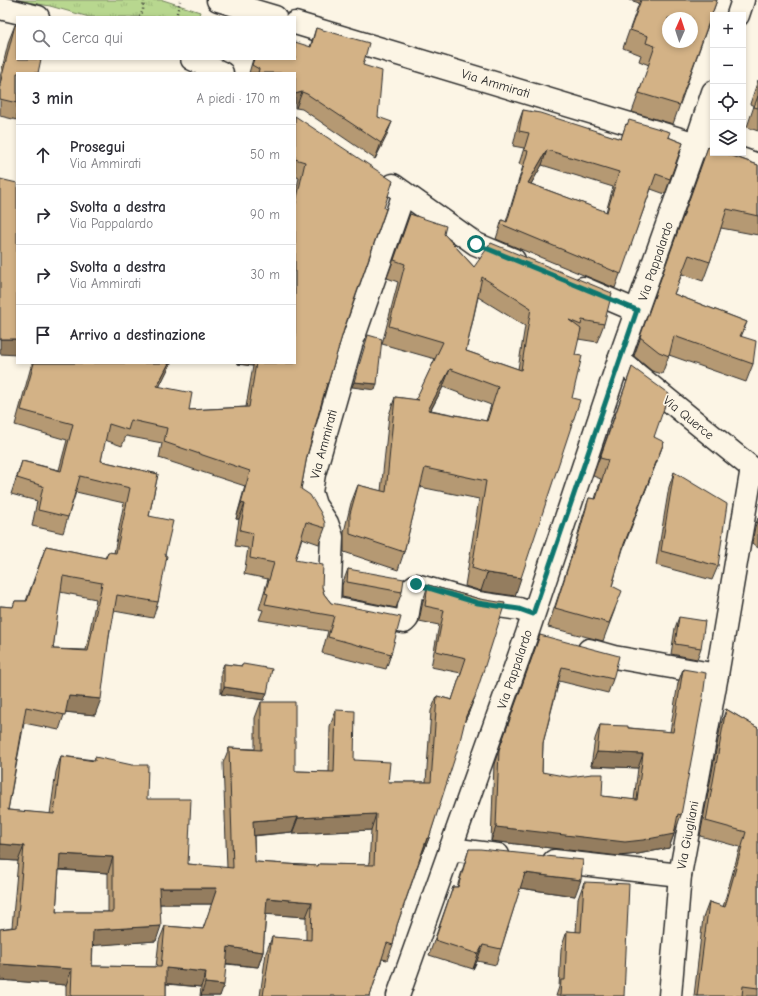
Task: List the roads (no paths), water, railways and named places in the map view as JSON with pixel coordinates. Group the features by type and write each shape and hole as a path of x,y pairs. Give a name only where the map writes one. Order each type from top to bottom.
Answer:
{"street":[{"path":"739,12 743,0"},
{"path":"218,6 270,16"},
{"path":"0,8 34,16"},
{"name":"Via Ammirati","path":"296,23 705,146"},
{"path":"195,60 220,72"},
{"name":"Via Pappalardo","path":"398,996 530,624 637,310 705,146 710,112"},
{"path":"732,156 758,165"},
{"path":"378,176 404,192 476,244 535,268"},
{"name":"Via Ammirati","path":"404,192 352,345 314,474 311,492 315,505 327,523 332,537 329,603 332,608 404,622 407,619 412,588 416,584 478,603 519,609 530,624"},
{"path":"564,280 637,310"},
{"name":"Via Querce","path":"619,360 755,471"},
{"name":"Via Giugliani","path":"670,996 680,875 755,471"},
{"path":"530,624 549,639"},
{"path":"570,645 614,657 717,675"},
{"path":"450,849 514,856"},
{"path":"537,859 680,875"}]}
